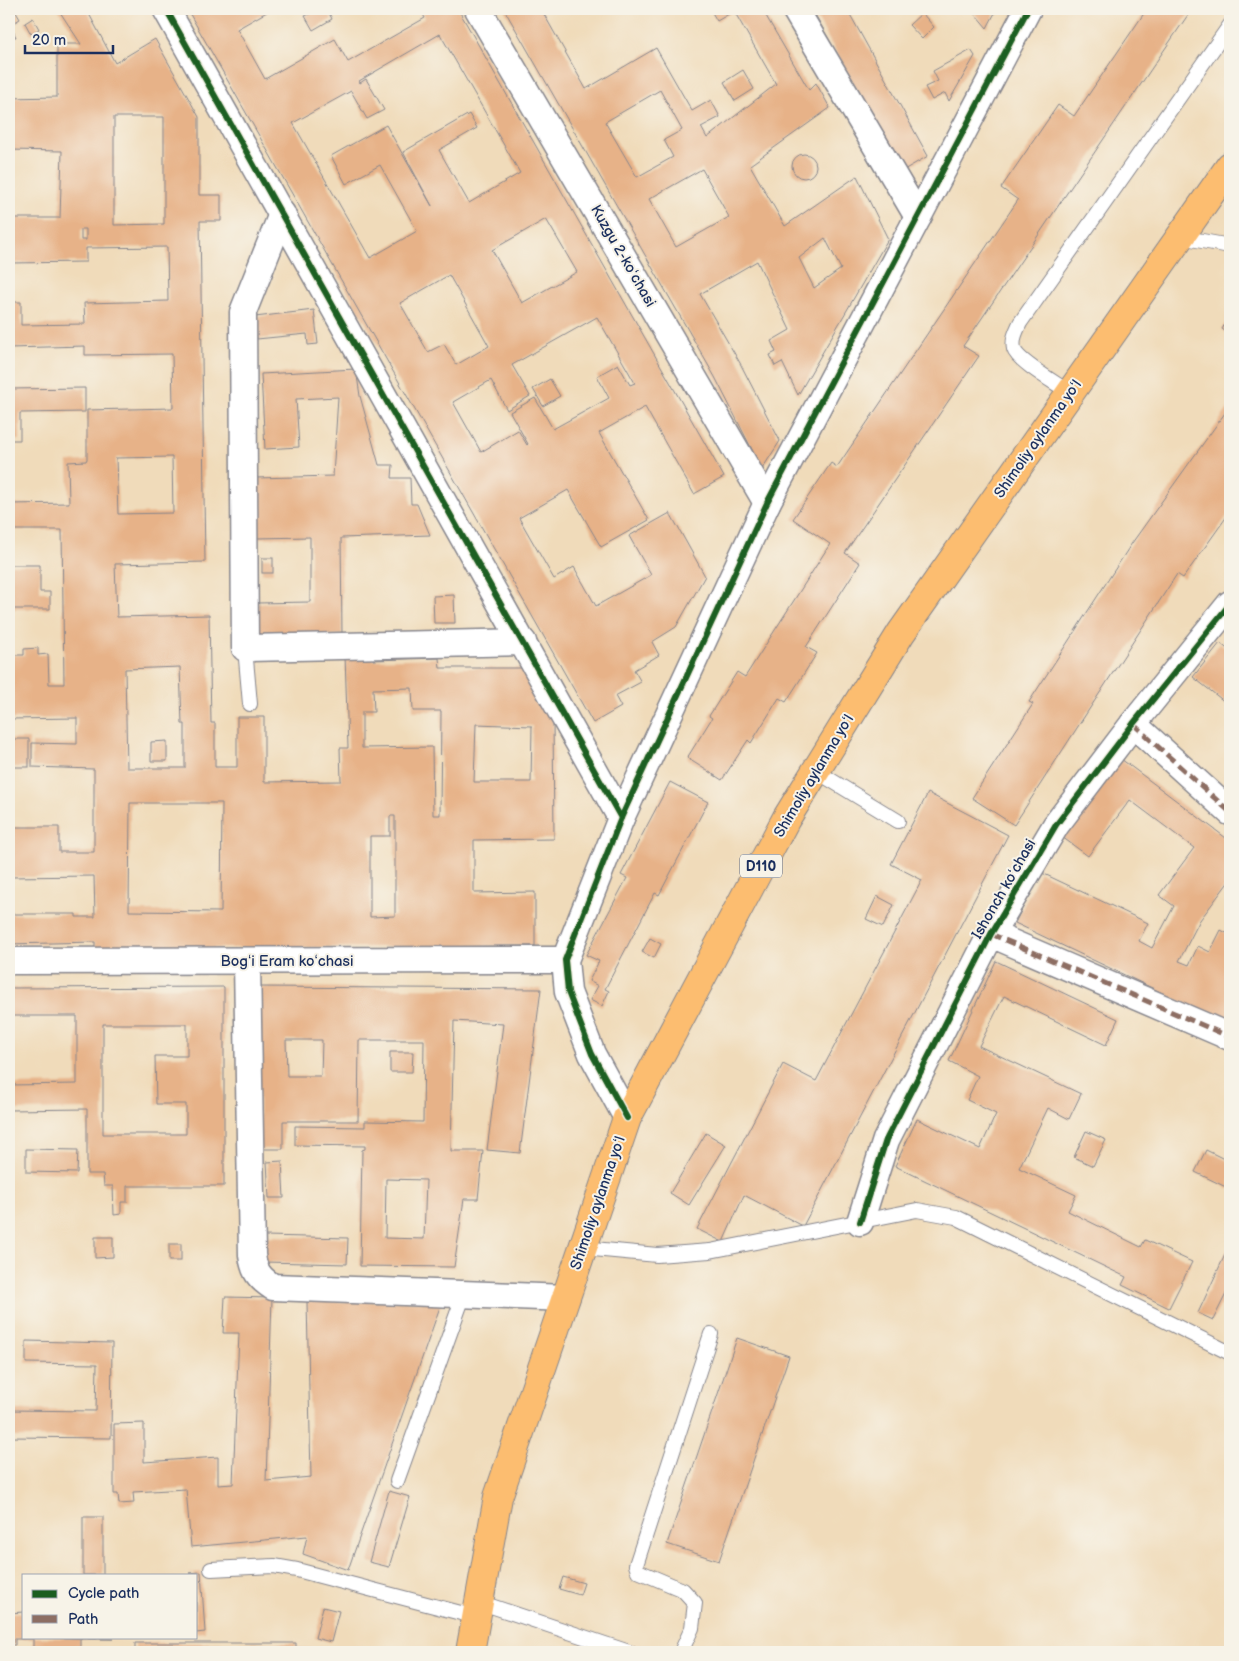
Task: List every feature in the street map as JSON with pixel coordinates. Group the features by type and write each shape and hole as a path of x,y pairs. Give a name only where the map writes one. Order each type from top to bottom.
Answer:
{"main road":[{"name":"Shimoliy aylanma yoʻl","path":"470,1652 498,1497 627,1118 786,819 901,633 1230,166"}],"street":[{"path":"166,9 621,818"},
{"name":"Kuzgu 2-koʻchasi","path":"478,9 767,503"},
{"path":"795,9 918,217"},
{"path":"627,1118 592,1054 568,992 565,960 621,818 767,503 1028,9"},
{"path":"282,214 243,312 245,648 523,642"},
{"name":"Ishonch koʻchasi","path":"860,1222 886,1140 991,934 1056,824 1133,724 1230,604"},
{"path":"1133,724 1230,812"},
{"name":"Ishonch koʻchasi","path":"991,934 1230,1037"},
{"name":"Bogʻi Eram koʻchasi","path":"9,961 565,960"},
{"path":"247,962 252,1245 254,1269 262,1281 272,1287 566,1298"}],"lane":[{"path":"1070,393 1022,360 1015,352 1014,338 1020,323 1230,25"},
{"path":"1180,237 1230,246"},
{"path":"245,648 250,704"},
{"path":"816,771 898,820"},
{"path":"583,1248 657,1255 710,1251 917,1210 956,1217 1230,1353"},
{"path":"397,1481 464,1294"},
{"path":"681,1652 692,1628 694,1604 683,1590 638,1571 636,1565 711,1334"},
{"path":"211,1569 274,1566 477,1610 629,1652"}],"building":[{"path":"9,9 14,9 20,19 10,25 16,37 9,37"},
{"path":"58,9 95,9 88,12 115,63 155,39 199,117 199,195 221,195 221,221 200,221 205,562 115,564 117,617 209,615 211,723 215,723 215,767 237,767 237,717 264,717 264,782 341,781 340,748 348,748 345,655 373,654 373,660 439,658 440,668 523,668 553,717 554,839 474,840 474,893 535,892 535,946 95,949 95,942 9,944 9,914 76,914 76,917 95,917 94,876 9,877 9,827 59,827 59,852 94,852 94,769 32,767 32,743 77,744 77,718 9,719 9,655 24,655 24,649 38,648 38,655 48,654 49,684 64,684 62,530 9,530 9,504 69,503 68,462 86,461 87,459 87,410 173,408 172,354 85,355 85,346 9,348 9,302 21,302 21,325 85,324 84,303 168,301 167,247 86,248 86,262 9,263 9,218 60,218 62,151 9,150 9,98 57,97 57,44 81,44","holes":["114,117 164,117 164,224 114,225","81,229 86,229 86,240 81,240","172,457 173,513 118,514 116,458","180,667 182,724 185,724 185,768 127,768 125,669","412,688 413,711 441,711 440,815 433,815 432,747 362,748 362,712 374,712 373,689","476,724 532,726 531,782 474,782","130,803 222,803 221,912 129,911","390,816 395,816 395,916 370,917 370,836 390,836"]},
{"path":"187,9 272,9 237,29 265,79 335,39 348,62 425,18 420,9 458,9 724,477 694,494 645,407 599,433 649,520 601,547 568,490 519,518 554,579 574,567 596,606 651,575 629,536 670,513 705,576 676,627 652,642 659,655 634,670 641,682 615,696 621,707 593,723","holes":["440,34 520,173 469,203 439,150 477,128 469,114 403,152 432,206 386,125 331,156 346,184 380,165 417,231 370,258 293,123 351,91 367,119 384,110 366,79 360,83 359,81","546,219 577,272 522,303 492,250","449,275 489,346 456,365 444,344 428,352 400,303","597,317 635,383 630,385 618,364 597,376 609,398 553,429 535,398 510,412 528,444 518,430 481,452 453,402 491,380 507,410 530,396 512,365"]},
{"path":"320,9 337,9 329,13 332,19 313,30 305,16"},
{"path":"504,9 541,9 586,89 656,48 692,111 711,100 720,117 701,127 707,138 776,84 734,11 717,21 710,9 762,9 809,90 816,83 830,108 750,165 785,226 857,176 888,239 798,395 782,362 775,366 770,355 776,352 771,341 790,330 757,261 700,294 740,363 780,441 762,469 715,377","holes":["660,90 682,130 664,140 673,157 637,177 605,122","702,169 729,217 676,247 649,199","825,238 841,269 814,288 799,258"]},
{"path":"812,9 847,9 928,156 902,171"},
{"path":"971,9 997,9 987,28"},
{"path":"1147,9 1192,9 963,346 979,356 845,553 860,563 806,647 817,653 786,702 779,698 751,743 748,740 722,780 687,758 712,718 709,716 737,672 745,677 830,544 793,519 831,463 837,467 1018,200 1001,188 1058,105 1074,116"},
{"path":"922,13 934,27 922,39 909,25"},
{"path":"33,18 39,29 31,34 25,23"},
{"path":"971,50 975,56 949,101 945,93 932,100 925,87 938,81 933,71"},
{"path":"743,70 754,89 735,101 724,82"},
{"path":"804,154 813,157 816,166 813,175 804,178 795,175 792,166 795,157"},
{"path":"314,310 318,344 308,345 307,334 257,339 255,317"},
{"path":"1230,316 1230,335 1222,329"},
{"path":"356,369 360,396 379,465 393,465 392,478 410,478 411,504 417,504 430,535 341,538 342,635 258,636 257,603 310,602 310,537 257,538 256,478 333,476 338,397 296,399 299,447 265,449 261,374"},
{"path":"550,379 560,396 543,406 533,389"},
{"path":"85,388 85,412 20,413 20,440 9,440 9,389"},
{"path":"1230,406 1230,512 1183,578 1177,574 1014,825 972,798 1033,704 1029,702 1132,543"},
{"path":"262,558 273,558 273,573 262,573"},
{"path":"9,565 40,565 40,592 50,592 50,609 9,609"},
{"path":"454,595 455,623 434,623 433,596"},
{"path":"1220,643 1230,651 1230,706 1193,677"},
{"path":"9,739 29,739 29,767 9,767"},
{"path":"167,741 167,761 151,761 151,742"},
{"path":"1121,759 1230,841 1230,880 1200,920 1179,961 1189,965 1198,946 1210,952 1221,930 1230,935 1230,1025 1015,923 1040,872 1148,923 1139,941 1152,948 1174,906 1159,895 1194,848 1130,800 1088,856 1062,837"},
{"path":"670,782 708,802 659,895 655,893 605,989 609,991 602,1006 590,1000 598,986 589,981 599,961 586,955 627,878 621,875"},
{"path":"928,793 1008,835 803,1226 744,1195 723,1242 697,1229 783,1064 816,1081 922,880 891,864"},
{"path":"877,896 894,905 883,927 866,919"},
{"path":"650,938 661,944 654,958 642,952"},
{"path":"996,961 1118,1019 1106,1045 1004,996 979,1046 1081,1094 1069,1119 1048,1108 1019,1168 1076,1195 1068,1211 1141,1247 1145,1240 1192,1262 1169,1308 1122,1285 1126,1277 895,1166 917,1119 980,1149 996,1114 967,1100 978,1076 949,1061"},
{"path":"224,987 224,1186 127,1186 127,1202 121,1202 121,1214 114,1215 113,1186 104,1186 103,1174 87,1174 87,1109 9,1110 9,1085 77,1084 77,1016 9,1016 9,988","holes":["103,1024 187,1024 187,1056 155,1056 156,1104 186,1104 186,1134 103,1134"]},
{"path":"259,987 541,989 520,1153 487,1150 503,1024 454,1021 451,1151 483,1151 478,1199 464,1199 454,1267 360,1266 362,1150 365,1149 365,1146 295,1145 295,1126 365,1127 365,1121 423,1122 424,1040 359,1040 358,1121 283,1121 283,1149 259,1149","holes":["286,1040 322,1040 321,1076 287,1076","386,1179 426,1180 424,1239 385,1238"]},
{"path":"390,1052 413,1052 412,1072 390,1072"},
{"path":"1086,1131 1106,1140 1093,1166 1074,1157"},
{"path":"706,1133 726,1145 689,1205 670,1193"},
{"path":"26,1149 78,1150 77,1173 26,1172"},
{"path":"1206,1150 1230,1162 1230,1189 1195,1172"},
{"path":"282,1161 284,1198 269,1198 267,1162"},
{"path":"265,1236 348,1238 347,1264 264,1262"},
{"path":"95,1237 113,1237 113,1257 95,1258"},
{"path":"169,1244 181,1244 181,1261 169,1261"},
{"path":"1230,1244 1230,1286 1213,1320 1198,1313"},
{"path":"225,1297 272,1298 266,1481 311,1477 307,1302 442,1301 348,1570 303,1554 307,1536 191,1547 186,1489 133,1492 134,1503 119,1504 118,1494 114,1494 114,1424 144,1423 144,1462 218,1457 218,1485 233,1484 239,1333 223,1333"},
{"path":"737,1338 789,1356 719,1561 667,1544"},
{"path":"26,1341 112,1343 111,1438 9,1437 9,1410 96,1411 97,1364 26,1363"},
{"path":"389,1491 410,1497 389,1567 369,1562"},
{"path":"83,1517 103,1517 103,1574 83,1574"},
{"path":"201,1572 205,1632 198,1633 198,1574 189,1573"},
{"path":"563,1577 584,1583 580,1595 559,1589"},
{"path":"323,1607 339,1611 331,1642 315,1638"},
{"path":"22,1612 22,1638 113,1639 80,1639 80,1652 33,1652 33,1639 15,1639 15,1645 9,1645 9,1613"},
{"path":"135,1643 296,1643 296,1648 322,1649 322,1652 135,1652"}],"marked path":[{"path":"1133,724 1230,812"},
{"path":"991,934 1230,1037"}],"cycle path":[{"path":"166,9 621,818"},
{"path":"627,1118 592,1054 568,992 565,960 621,818 767,503 1028,9"},
{"path":"860,1222 886,1140 991,934 1056,825 1133,724 1230,604"}]}
